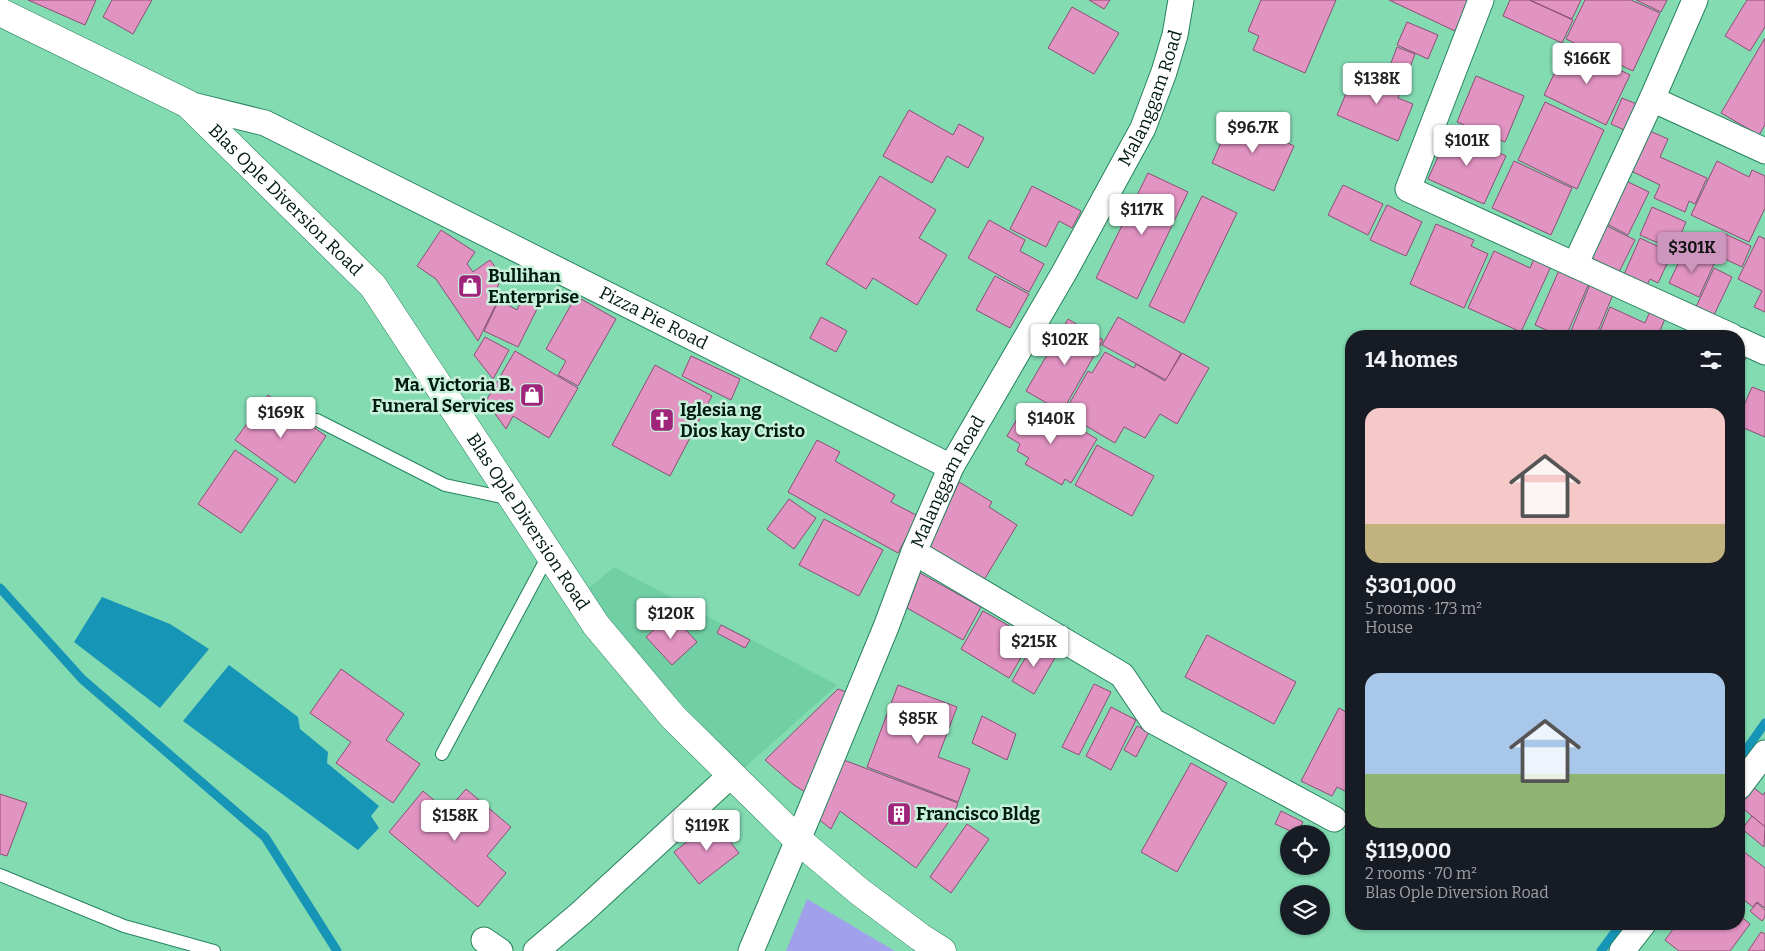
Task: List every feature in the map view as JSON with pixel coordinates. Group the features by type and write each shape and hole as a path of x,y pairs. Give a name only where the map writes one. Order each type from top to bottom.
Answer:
{"main road":[{"name":"Blas Ople Diversion Road","path":"0,12 188,104 373,286 596,625 672,717 798,840 860,892 942,951"}],"street":[{"name":"Malanggam Road","path":"751,951 951,466 1065,271 1143,128 1164,72 1181,0"},
{"path":"1481,0 1408,188 1718,330"},
{"path":"1575,265 1652,100 1695,0"},
{"path":"1652,100 1765,151"},
{"name":"Pizza Pie Road","path":"188,104 266,124 951,466"},
{"path":"1745,343 1765,352"},
{"path":"914,552 1122,674 1153,721 1334,819"},
{"path":"1745,779 1765,753"},
{"path":"536,951 581,913 731,775"},
{"path":"1622,951 1638,930"}],"lane":[{"path":"317,420 445,485 513,500"},
{"path":"442,754 549,554"},
{"path":"0,875 124,926 214,951"}],"shaded area":[{"path":"614,567 837,685 742,770 652,671 587,590"},
{"path":"102,597 170,624 209,649 160,708 74,642"},
{"path":"229,665 298,717 300,729 328,752 327,763 379,806 371,816 379,828 358,850 183,721"},
{"path":"807,899 895,951 786,951"}],"building":[{"path":"28,0 96,0 85,25"},
{"path":"112,0 152,0 133,34 103,17"},
{"path":"1089,0 1110,0 1104,9"},
{"path":"1261,0 1336,0 1305,73 1253,50 1259,36 1248,31"},
{"path":"1389,0 1470,0 1455,31"},
{"path":"1510,0 1529,0 1573,20 1562,43 1503,16"},
{"path":"1530,0 1581,0 1572,19"},
{"path":"1585,0 1631,0 1660,13 1633,71 1566,39"},
{"path":"1636,0 1667,0 1661,12"},
{"path":"1747,0 1765,0 1765,27 1750,51 1725,36"},
{"path":"1072,7 1119,33 1094,74 1048,48"},
{"path":"1407,22 1438,35 1428,59 1397,45"},
{"path":"1765,38 1765,125 1759,135 1721,113"},
{"path":"1568,45 1630,75 1606,125 1544,95"},
{"path":"1397,47 1415,54 1409,70 1391,63"},
{"path":"1380,68 1406,79 1398,98 1413,104 1398,141 1337,115 1353,77 1373,86"},
{"path":"1476,76 1524,96 1505,142 1457,122"},
{"path":"1622,98 1644,107 1633,134 1611,124"},
{"path":"1545,102 1604,130 1577,189 1518,160"},
{"path":"909,110 953,135 959,124 984,138 968,168 947,156 932,183 883,156"},
{"path":"1232,118 1294,146 1274,191 1212,163"},
{"path":"1643,128 1668,139 1660,157 1707,178 1695,204 1689,201 1685,212 1654,198 1660,185 1625,168"},
{"path":"1450,130 1506,156 1484,204 1428,179"},
{"path":"1514,161 1572,188 1551,235 1492,208"},
{"path":"1717,161 1749,177 1752,170 1765,176 1765,208 1749,242 1691,215"},
{"path":"1148,173 1188,192 1137,299 1096,278"},
{"path":"880,176 936,210 919,238 947,255 917,305 873,278 866,289 826,264"},
{"path":"1624,180 1649,192 1628,235 1603,222"},
{"path":"1343,185 1383,204 1368,235 1328,215"},
{"path":"1032,186 1081,211 1072,228 1059,221 1046,247 1010,229"},
{"path":"1202,196 1237,213 1184,323 1149,306"},
{"path":"1387,205 1422,222 1406,256 1370,240"},
{"path":"1652,207 1686,222 1674,250 1640,235"},
{"path":"989,220 1025,240 1020,251 1044,264 1029,292 968,258"},
{"path":"1599,222 1635,240 1618,274 1583,257"},
{"path":"1436,224 1474,240 1471,246 1488,254 1464,308 1410,284"},
{"name":"Bullihan Enterprise","path":"441,230 475,252 467,264 473,272 490,260 502,276 495,293 499,298 478,341 436,279 417,266"},
{"path":"1721,232 1751,246 1742,267 1710,252"},
{"path":"1759,236 1765,239 1765,312 1754,307 1762,291 1738,279"},
{"path":"1640,238 1672,253 1658,283 1650,279 1645,289 1622,279"},
{"path":"1494,251 1530,268 1536,254 1553,262 1522,330 1517,330 1468,308"},
{"path":"1684,251 1714,264 1699,297 1669,283"},
{"path":"1560,268 1590,281 1569,330 1546,330 1535,325"},
{"path":"1714,268 1732,277 1714,315 1696,307"},
{"path":"995,276 1029,294 1010,328 976,310"},
{"path":"1591,282 1614,292 1598,330 1571,330"},
{"path":"576,296 616,319 578,386 558,375 566,361 546,349"},
{"path":"522,299 538,307 518,347 484,331 499,300 517,310"},
{"path":"1610,307 1645,323 1651,309 1666,316 1660,330 1600,330"},
{"path":"821,317 847,331 836,352 810,338"},
{"path":"1118,317 1181,353 1166,380 1102,345"},
{"path":"1068,319 1103,340 1062,412 1026,391"},
{"path":"485,337 509,350 493,379 474,355"},
{"name":"Ma. Victoria B. Funeral Services","path":"515,351 578,388 549,438 513,416 506,429 486,401"},
{"path":"1105,352 1134,368 1136,364 1165,381 1182,353 1209,368 1177,424 1160,414 1145,438 1124,427 1115,443 1064,413 1088,371 1092,373"},
{"path":"691,356 740,379 731,400 682,376"},
{"name":"Iglesia ng Dios kay Cristo","path":"655,365 712,396 670,476 612,445"},
{"path":"1752,387 1765,392 1765,437 1745,429 1745,403"},
{"path":"268,395 326,436 295,483 235,440"},
{"path":"1026,404 1064,426 1066,421 1097,439 1071,483 1065,479 1062,485 1025,464 1029,458 1017,451 1020,444 1007,436"},
{"path":"817,440 840,452 835,461 895,495 891,502 918,516 898,553 788,492"},
{"path":"1097,445 1154,476 1132,516 1075,485"},
{"path":"235,450 278,479 241,533 198,504"},
{"path":"959,482 992,502 989,507 1017,525 984,580 929,548"},
{"path":"789,499 816,518 794,549 767,529"},
{"path":"824,519 883,550 859,596 799,565"},
{"path":"920,573 981,607 963,640 907,608"},
{"path":"983,611 1032,639 1009,678 961,649"},
{"path":"671,614 697,642 672,665 646,637"},
{"path":"721,625 750,640 745,648 717,633"},
{"path":"1207,635 1296,682 1274,724 1185,677"},
{"path":"1034,643 1056,656 1034,694 1012,681"},
{"path":"341,669 404,714 386,740 420,764 393,803 336,763 351,742 310,713"},
{"path":"1094,684 1111,692 1079,755 1062,747"},
{"path":"898,685 957,707 938,757 970,769 958,802 867,767"},
{"path":"838,689 849,693 805,792 765,760"},
{"path":"1111,707 1136,720 1111,770 1086,756"},
{"path":"1339,708 1345,712 1345,791 1337,787 1332,796 1301,781"},
{"path":"982,716 1016,734 1007,760 972,743"},
{"path":"1137,726 1149,732 1136,757 1124,750"},
{"name":"Francisco Bldg","path":"841,759 958,803 953,816 916,868 840,811 831,829 817,818"},
{"path":"1191,763 1227,783 1177,872 1141,852"},
{"path":"1754,788 1763,795 1765,792 1765,827 1745,810 1745,800"},
{"path":"466,789 511,827 487,856 506,873 478,907 389,832 423,791 447,811"},
{"path":"0,794 27,803 7,856 0,854"},
{"path":"1281,811 1303,822 1302,825 1280,826 1275,824"},
{"path":"1752,816 1765,827 1764,847 1745,831 1745,825"},
{"path":"714,821 739,853 699,884 674,852"},
{"path":"967,824 989,839 951,893 930,877"},
{"path":"1745,853 1765,868 1765,908 1757,902 1753,907 1745,901"},
{"path":"1757,903 1765,910 1765,917 1762,921 1750,911"},
{"path":"1745,920 1750,924 1730,951 1679,951 1665,940 1672,930 1745,930"},
{"path":"1761,932 1765,934 1765,951 1748,951"}],"waterway":[{"path":"0,588 82,679 265,837 337,951"},
{"path":"1745,751 1765,723"},
{"path":"1601,951 1617,930"}],"place":[{"name":"Bullihan Enterprise","path":"470,286"},
{"name":"Ma. Victoria B. Funeral Services","path":"532,395"},
{"name":"Iglesia ng Dios kay Cristo","path":"662,420"},
{"name":"Francisco Bldg","path":"899,814"}]}
